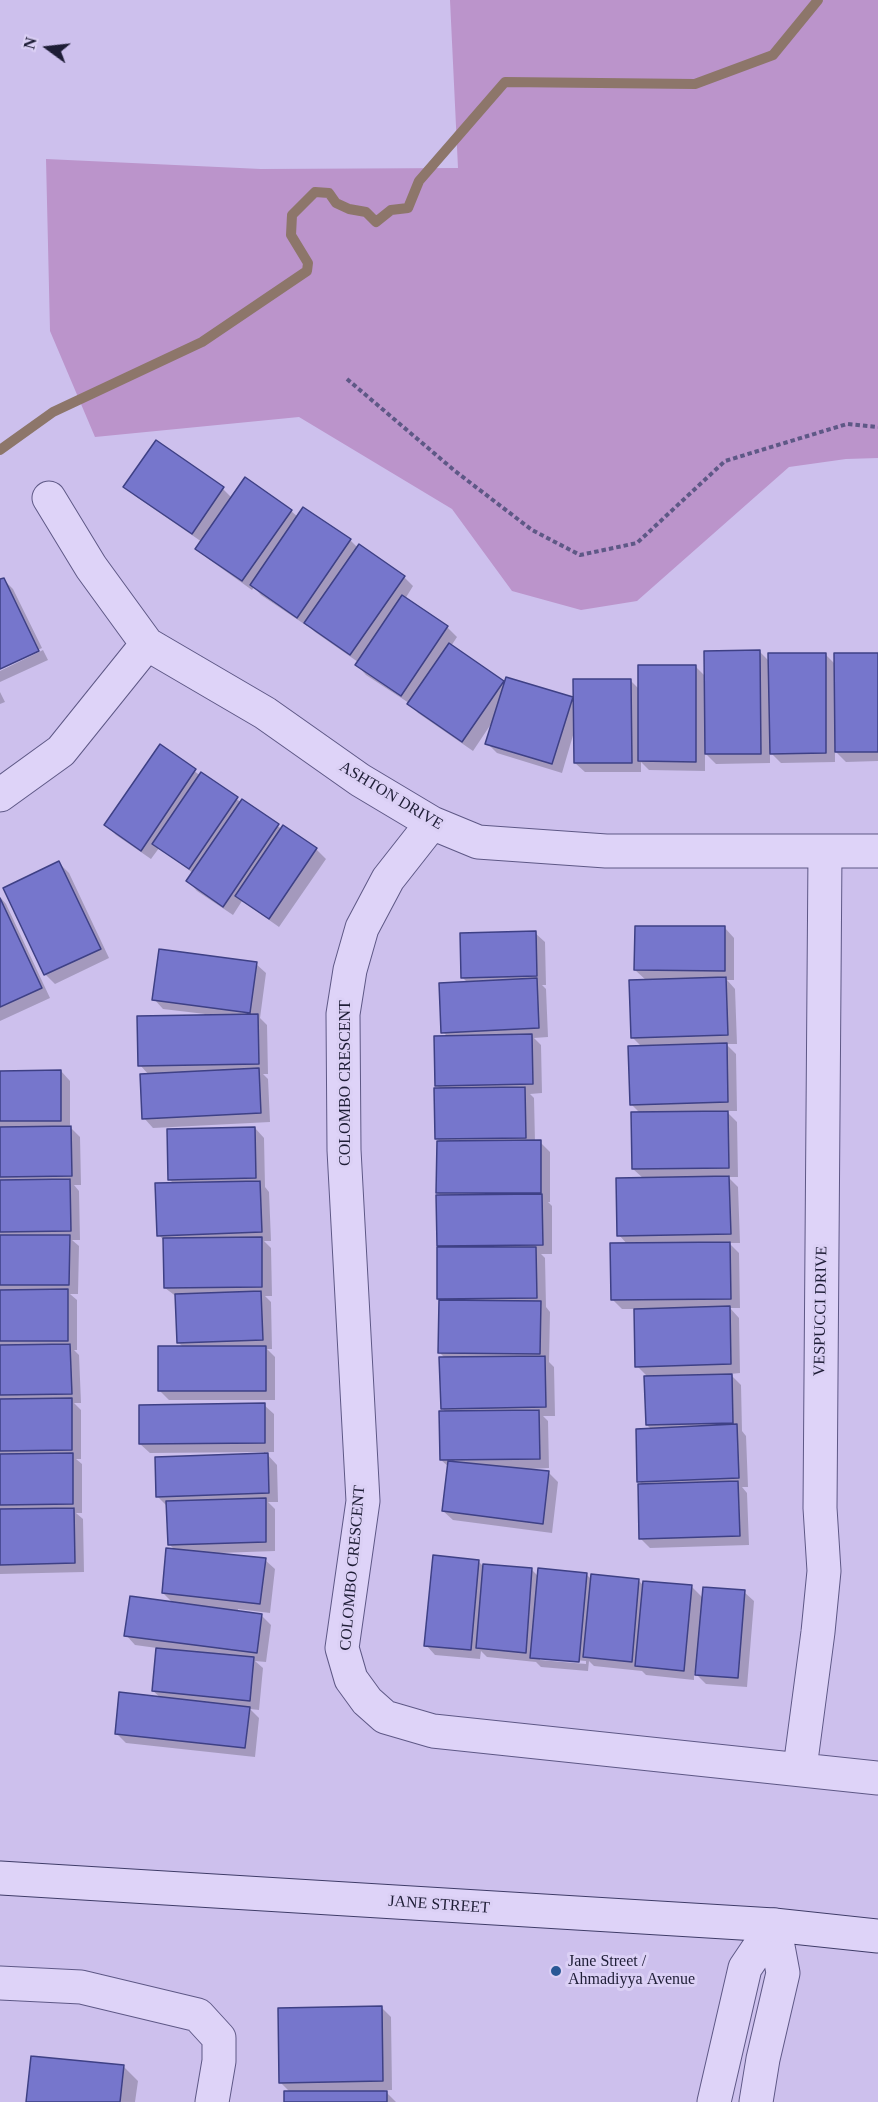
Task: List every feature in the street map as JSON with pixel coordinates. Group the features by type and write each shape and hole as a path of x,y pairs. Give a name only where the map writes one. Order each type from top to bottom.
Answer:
{"street":[{"name":"ASHTON DRIVE","path":"49,498 91,567 147,644 265,713 360,780 432,823 478,842 606,851 878,851"},
{"path":"0,795 61,751 147,644"},
{"name":"COLOMBO CRESCENT","path":"432,823 388,879 362,928 350,970 343,1014 344,1150 363,1501 342,1648 351,1679 367,1701 385,1718 433,1731 878,1778"},
{"name":"VESPUCCI DRIVE","path":"800,1768 824,1571 820,1508 825,852"},
{"name":"JANE STREET","path":"0,1878 774,1925 878,1936"},
{"path":"714,2102 745,1968 774,1925"},
{"path":"756,2102 763,2059 783,1973 774,1925"},
{"path":"0,1983 81,1987 198,2016 219,2038 219,2061 212,2102"}],"path":[{"path":"347,379 455,471 532,530 580,555 638,543 725,462 847,424 878,427"}],"shaded area":[{"path":"450,0 878,0 878,458 846,459 789,467 637,601 581,610 512,591 452,509 299,417 95,437 50,331 46,159 261,169 458,168"}],"building":[{"path":"156,440 224,487 192,534 123,487"},
{"path":"245,477 292,510 242,581 195,549"},
{"path":"303,507 351,539 297,618 250,585"},
{"path":"359,544 405,576 350,655 304,623"},
{"path":"4,578 39,651 0,669 0,579"},
{"path":"402,595 448,626 401,696 355,665"},
{"path":"449,643 504,681 462,742 407,704"},
{"path":"760,650 761,754 705,754 704,651"},
{"path":"768,653 826,653 826,753 770,754"},
{"path":"834,653 878,653 878,752 835,752"},
{"path":"638,665 696,665 696,762 638,761"},
{"path":"506,677 573,697 552,764 485,744"},
{"path":"573,679 631,679 632,763 574,763"},
{"path":"160,744 196,769 141,851 104,825"},
{"path":"201,772 238,797 189,869 152,844"},
{"path":"242,799 279,824 223,907 186,881"},
{"path":"283,825 317,848 269,919 235,896"},
{"path":"59,861 101,949 44,975 3,888"},
{"path":"0,898 42,988 0,1007"},
{"path":"635,926 725,926 725,971 634,970"},
{"path":"536,931 537,976 461,978 460,933"},
{"path":"159,949 257,962 250,1013 152,1000"},
{"path":"726,977 728,1035 631,1038 629,980"},
{"path":"537,978 539,1028 441,1033 439,983"},
{"path":"258,1014 259,1064 138,1066 137,1016"},
{"path":"532,1034 533,1084 435,1086 434,1036"},
{"path":"727,1043 728,1102 630,1105 628,1046"},
{"path":"259,1068 261,1113 142,1119 140,1074"},
{"path":"61,1070 61,1121 0,1121 0,1071"},
{"path":"525,1087 526,1138 435,1139 434,1088"},
{"path":"728,1111 729,1168 632,1169 631,1112"},
{"path":"71,1126 72,1176 0,1177 0,1127"},
{"path":"255,1127 256,1178 168,1180 167,1129"},
{"path":"541,1140 541,1193 436,1193 437,1141"},
{"path":"729,1176 731,1234 617,1236 616,1178"},
{"path":"70,1179 71,1231 0,1232 0,1180"},
{"path":"260,1181 262,1232 157,1236 155,1183"},
{"path":"542,1194 543,1245 437,1246 436,1195"},
{"path":"0,1235 70,1235 69,1285 0,1285"},
{"path":"262,1237 262,1287 164,1288 163,1238"},
{"path":"730,1242 731,1299 611,1300 610,1243"},
{"path":"437,1247 536,1247 537,1298 437,1299"},
{"path":"68,1289 68,1341 0,1341 0,1290"},
{"path":"261,1291 263,1340 177,1343 175,1294"},
{"path":"439,1300 541,1301 540,1354 438,1353"},
{"path":"730,1306 731,1364 635,1367 634,1309"},
{"path":"70,1344 72,1394 0,1395 0,1345"},
{"path":"158,1346 266,1346 266,1391 158,1391"},
{"path":"545,1356 546,1407 441,1409 439,1357"},
{"path":"732,1374 733,1423 646,1425 644,1376"},
{"path":"72,1398 72,1450 0,1451 0,1399"},
{"path":"265,1403 265,1443 139,1444 139,1405"},
{"path":"539,1410 540,1459 440,1460 439,1411"},
{"path":"737,1424 739,1478 637,1482 636,1429"},
{"path":"73,1453 73,1504 0,1505 0,1454"},
{"path":"268,1453 269,1493 156,1497 155,1457"},
{"path":"448,1461 549,1471 543,1524 442,1511"},
{"path":"738,1481 740,1536 639,1539 638,1484"},
{"path":"266,1498 266,1542 168,1545 166,1501"},
{"path":"74,1508 75,1563 0,1565 0,1509"},
{"path":"166,1548 266,1558 260,1604 162,1593"},
{"path":"433,1555 479,1560 471,1650 424,1646"},
{"path":"483,1564 532,1568 526,1653 476,1648"},
{"path":"538,1568 587,1573 579,1662 530,1658"},
{"path":"591,1574 639,1579 632,1662 583,1657"},
{"path":"643,1581 692,1585 684,1671 635,1666"},
{"path":"703,1587 745,1590 738,1678 695,1675"},
{"path":"130,1596 262,1614 257,1653 124,1636"},
{"path":"156,1648 254,1657 250,1701 152,1691"},
{"path":"119,1692 250,1707 245,1748 115,1734"},
{"path":"382,2006 383,2081 279,2083 278,2008"},
{"path":"31,2056 124,2065 120,2102 26,2102"},
{"path":"284,2091 387,2091 387,2102 284,2102"}],"waterway":[{"path":"0,450 53,412 202,342 307,271 308,263 291,235 292,215 315,192 329,193 336,203 349,209 366,212 376,222 391,210 408,208 419,181 505,82 695,84 773,55 818,0"}],"place":[{"name":"Jane Street / Ahmadiyya Avenue","path":"556,1971"}]}
